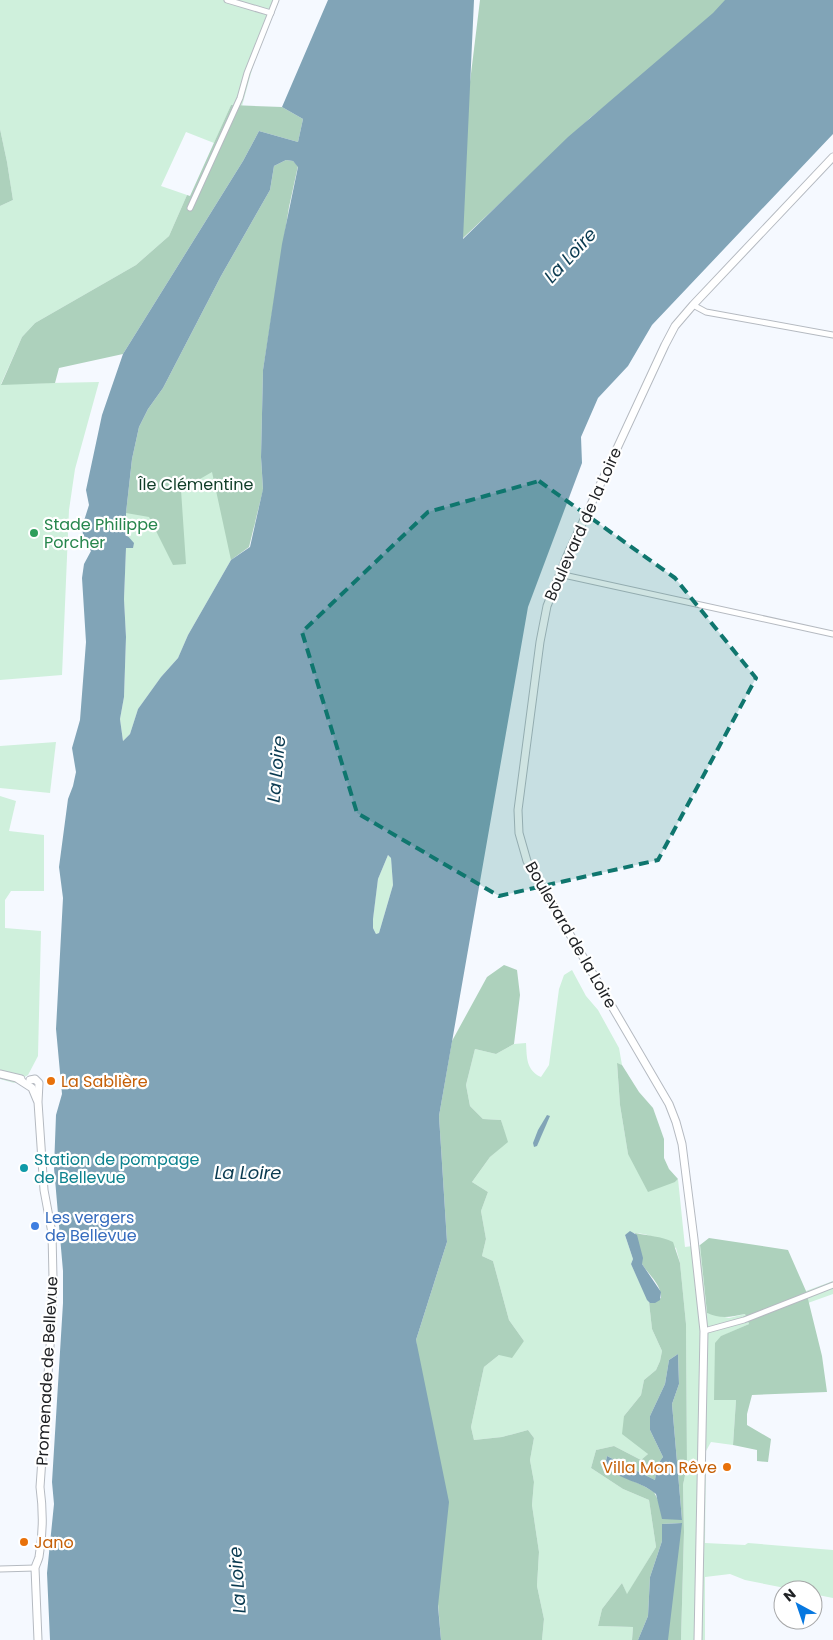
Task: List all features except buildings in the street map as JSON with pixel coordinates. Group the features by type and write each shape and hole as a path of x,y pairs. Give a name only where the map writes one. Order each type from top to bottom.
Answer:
{"main road":[{"name":"Boulevard de la Loire","path":"698,1640 704,1331 683,1152 676,1122 658,1082 533,872 524,852 519,833 518,810 540,642 547,606 559,574 661,352 676,326 693,305 833,157"},
{"name":"Promenade de Bellevue","path":"0,1074 32,1085 38,1102 44,1190 52,1233 52,1332 40,1487 42,1502 39,1560 35,1568 38,1640"}],"street":[{"path":"227,0 271,13"},
{"path":"190,208 240,98 247,73 276,0"},
{"path":"693,305 706,312 833,335"},
{"path":"559,574 833,634"},
{"path":"704,1331 744,1320 833,1286"},
{"path":"0,1569 35,1568"}],"highlighted area":[{"path":"539,481 675,578 756,678 658,860 499,896 357,813 302,632 428,512"}],"green space":[{"path":"0,0 279,0 253,66 242,106 231,105 214,143 186,132 161,186 187,195 169,236 136,265 35,323 22,337 1,384 99,382 75,469 69,510 62,675 0,680 0,206 13,200 0,129"},
{"path":"480,0 733,0 652,69 590,118 462,239 469,90"},
{"path":"231,105 282,107 303,119 298,142 259,131 243,161 123,354 59,368 55,383 1,385 22,337 35,323 136,265 169,236 187,195 190,196"},
{"path":"0,129 13,200 0,206"},
{"name":"Île Clémentine","path":"286,160 293,161 298,166 289,207 263,370 261,457 263,490 249,547 231,560 212,472 181,490 186,564 173,565 149,517 126,513 132,459 139,427 148,409 163,388 221,276 270,190 274,166"},
{"path":"163,388 256,523 231,560 188,635 178,658 161,677 138,709 130,734 123,741 120,719 124,697 126,547 133,548 126,534 126,513"},
{"path":"56,742 50,793 0,788 0,746"},
{"path":"0,796 16,801 9,831 44,835 44,891 11,891 5,900 5,928 41,931 38,1056 28,1075 14,1083 0,1079"},
{"path":"388,855 391,858 393,885 379,933 376,934 373,928 373,918 378,879"},
{"path":"504,965 517,970 520,995 514,1044 496,1054 475,1049 466,1085 470,1106 483,1119 501,1120 508,1142 490,1157 472,1182 488,1192 481,1211 486,1239 482,1256 493,1261 509,1320 524,1341 512,1358 499,1355 484,1367 471,1427 474,1440 502,1437 528,1430 534,1438 530,1460 534,1482 532,1505 539,1552 537,1586 544,1619 542,1640 441,1640 416,1340 447,1242 439,1116 452,1041 487,977"},
{"path":"572,970 586,996 598,1010 619,1048 622,1065 617,1064 620,1105 628,1154 675,1182 678,1179 685,1247 700,1245 707,1313 729,1318 745,1314 749,1324 722,1336 714,1400 736,1400 733,1445 711,1442 706,1451 705,1543 745,1545 748,1543 833,1550 833,1598 823,1596 823,1580 773,1580 773,1586 745,1580 730,1574 705,1577 705,1640 681,1640 684,1532 683,1485 687,1466 686,1324 680,1263 676,1248 644,1234 631,1233 625,1235 633,1259 631,1264 649,1302 652,1329 662,1351 656,1370 644,1380 641,1395 624,1416 648,1454 641,1460 614,1446 596,1450 591,1468 623,1489 649,1500 656,1547 627,1595 622,1583 602,1609 598,1626 633,1627 632,1640 542,1640 544,1619 537,1586 539,1552 532,1505 534,1482 530,1460 534,1438 528,1430 502,1437 474,1440 471,1427 484,1367 499,1355 524,1341 509,1320 493,1261 482,1256 486,1239 481,1211 488,1192 472,1182 490,1157 507,1142 501,1120 483,1119 470,1106 466,1085 475,1049 496,1054 514,1044 526,1043 527,1059 530,1067 532,1071 541,1077 549,1065 559,989 564,975"},
{"path":"617,1063 622,1065 639,1092 653,1108 664,1139 664,1158 669,1169 678,1179 675,1182 648,1192 628,1154 620,1105"},
{"path":"635,1233 659,1237 673,1242 680,1263 686,1324 687,1466 683,1485 684,1532 681,1640 668,1640 667,1637 681,1523 662,1524 662,1541 650,1577 648,1616 638,1640 632,1640 633,1627 598,1626 602,1609 622,1583 627,1594 656,1547 649,1500 623,1489 591,1468 596,1450 614,1446 641,1460 648,1454 622,1434 624,1416 641,1395 644,1380 656,1370 662,1351 652,1329 649,1302 661,1298 661,1293 657,1284 642,1264 642,1257","holes":["678,1354 679,1384 672,1404 682,1520 658,1500 654,1492 612,1472 605,1466 607,1456 655,1480 657,1465 663,1457 650,1430 650,1416 665,1384 669,1360"]},
{"path":"709,1238 788,1250 806,1291 822,1356 827,1392 752,1395 747,1414 747,1425 771,1439 768,1462 757,1461 757,1450 733,1445 736,1400 714,1400 715,1343 721,1336 749,1324 745,1314 726,1317 707,1313 700,1245"},
{"path":"833,1281 833,1294 808,1303 806,1291"}],"water":[{"name":"La Loire","path":"328,0 474,0 463,239 568,137 713,13 725,0 833,0 833,134 652,325 628,366 598,398 581,437 582,463 528,607 439,1116 447,1242 416,1340 449,1502 438,1606 441,1640 50,1640 47,1573 54,1504 52,1482 63,1303 63,1271 54,1168 56,1115 62,1094 56,1029 63,898 59,867 68,799 76,772 72,748 80,720 86,642 82,578 84,564 91,551 84,542 82,527 89,505 86,490 102,415 123,354 243,161 259,131 298,142 303,119 282,107","holes":["286,160 293,161 298,167 282,244 263,370 261,457 263,489 250,547 231,560 188,635 178,658 161,677 138,709 130,734 123,741 120,719 124,697 126,548 133,548 134,543 126,534 126,513 132,459 139,427 148,409 163,388 221,276 270,190 274,166","388,855 391,858 393,885 379,933 376,934 373,928 373,919 378,879"]},
{"path":"547,1115 550,1116 537,1146 534,1147 533,1143 538,1130"},
{"path":"630,1231 637,1235 643,1258 642,1264 661,1292 660,1300 655,1303 650,1303 647,1300 631,1264 633,1259 625,1235"},
{"path":"678,1354 679,1384 672,1404 682,1520 662,1519 656,1494 605,1466 607,1456 655,1480 657,1465 663,1457 650,1430 650,1416 665,1384 669,1360"},
{"path":"682,1523 668,1640 638,1640 648,1616 650,1577 662,1541 662,1524"}],"place":[{"name":"Stade Philippe Porcher","path":"34,533"},
{"name":"La Sablière","path":"51,1081"},
{"name":"Station de pompage de Bellevue","path":"24,1168"},
{"name":"Les vergers de Bellevue","path":"35,1226"},
{"name":"Villa Mon Rêve","path":"727,1467"},
{"name":"Jano","path":"24,1542"}]}
